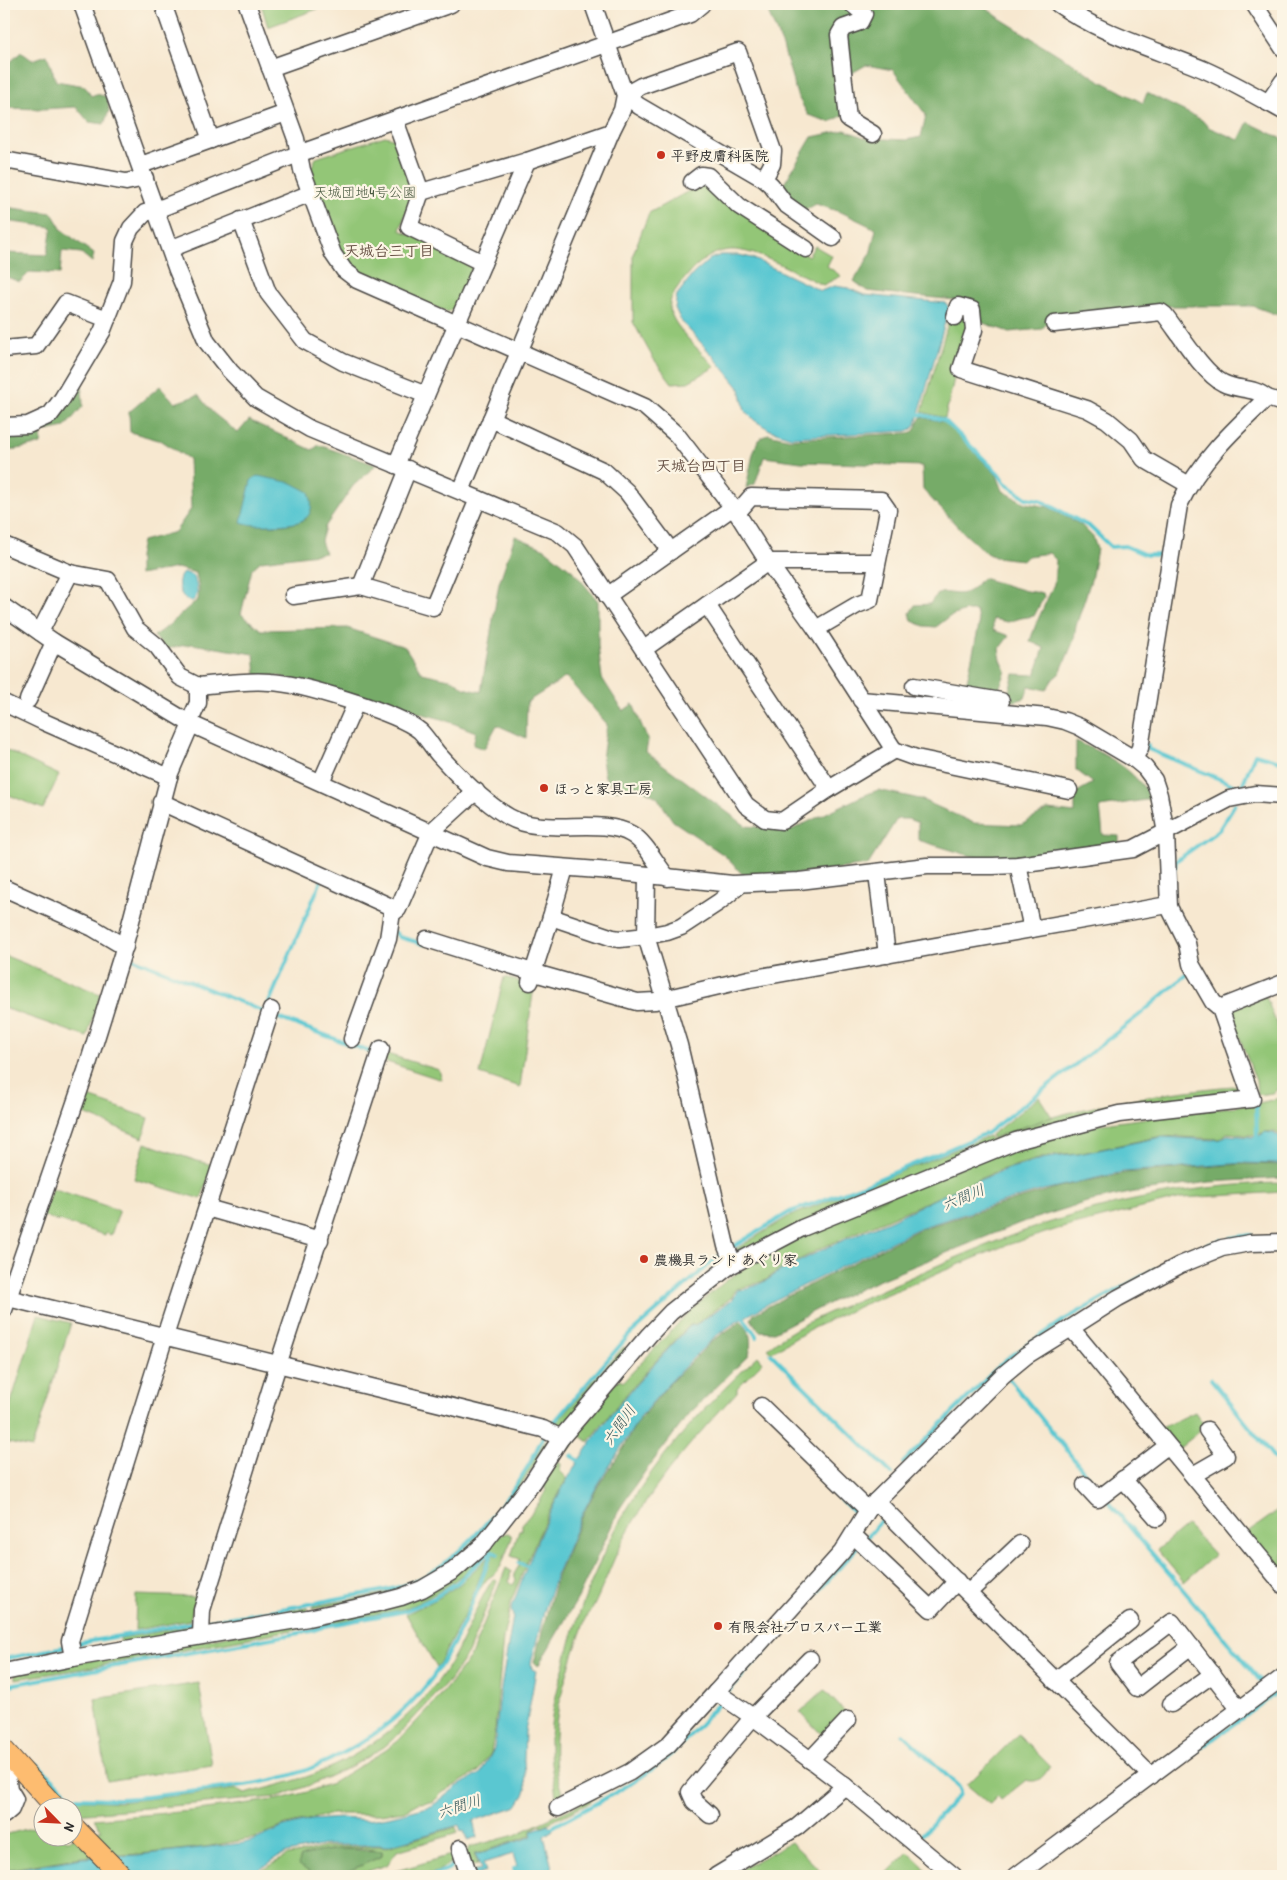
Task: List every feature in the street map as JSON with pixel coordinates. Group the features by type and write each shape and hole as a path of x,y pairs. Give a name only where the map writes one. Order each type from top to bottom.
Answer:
{"main road":[{"path":"10,1757 47,1798"},
{"path":"82,1835 122,1876"}],"street":[{"path":"82,4 177,270 207,342 230,371 256,398 310,429 558,532 566,538 574,546 644,649 746,805 765,819 782,821 829,789 894,750"},
{"path":"163,4 211,140"},
{"path":"247,4 296,140 302,170 333,254 344,270 357,280 645,407 677,435 735,511 768,562 816,629 894,750 916,758 1069,790"},
{"path":"270,68 452,4"},
{"path":"461,491 611,132 622,110 625,95 593,4"},
{"path":"4,426 28,425 50,415 62,399 107,319 122,281 124,241 131,228 145,213 298,154 690,14 702,4"},
{"path":"852,4 864,14 860,22 841,30 839,35 848,119 873,134"},
{"path":"1058,4 1075,16 1120,37 1206,71 1283,111"},
{"path":"1254,4 1283,48"},
{"path":"625,95 641,86 738,52 773,151 772,164 764,179"},
{"path":"1268,103 1283,81"},
{"path":"625,95 638,106 764,179 771,185 785,204 833,238"},
{"path":"4,160 126,182 211,140 286,113"},
{"path":"395,120 421,192 409,227 483,263"},
{"path":"421,192 527,161 611,132"},
{"path":"361,586 426,395 527,161"},
{"path":"692,182 700,175 708,176 739,206 806,249"},
{"path":"170,249 311,193"},
{"path":"771,226 785,204"},
{"path":"241,220 268,293 305,341 342,362 426,395"},
{"path":"4,349 36,346 66,304 107,319"},
{"path":"955,317 958,306 972,310 974,330 961,369 1087,409 1107,420 1131,440 1144,459 1188,485"},
{"path":"1054,324 1161,312 1211,375 1224,384 1259,391 1267,398 1283,403"},
{"path":"1134,759 1140,748 1179,505 1188,485 1224,439 1267,398"},
{"path":"491,419 604,471 627,492 671,551"},
{"path":"607,596 671,551 735,511 751,497 881,500 888,510 870,600 857,605 816,629"},
{"path":"293,596 361,586 433,607 478,499"},
{"path":"4,545 70,574 108,580 136,628 156,646 180,677 198,686 271,682 356,703 411,725 420,732 439,755 476,791 509,817 532,825 610,828 630,833 668,878"},
{"path":"644,649 768,562 877,562"},
{"path":"40,632 70,574"},
{"path":"707,605 829,789"},
{"path":"4,607 54,642 190,724 487,858 508,863 732,884 877,873 927,866 1018,865 1133,849 1237,797 1255,794 1283,796"},
{"path":"28,700 54,642"},
{"path":"198,686 198,703 171,768 124,951 86,1071 5,1301 552,1433"},
{"path":"914,686 1001,701"},
{"path":"861,700 1047,717 1080,727 1134,759 1145,768 1154,780 1159,795 1166,833 1169,908 1187,943 1191,964 1213,1002 1224,1007 1283,983"},
{"path":"4,703 169,777"},
{"path":"321,782 356,703"},
{"path":"352,1039 388,939 395,911 431,832 476,791"},
{"path":"161,802 390,906 395,911"},
{"path":"1018,865 1032,929"},
{"path":"531,978 565,868"},
{"path":"877,873 887,955"},
{"path":"647,875 646,936 679,1045 728,1257"},
{"path":"551,917 613,938 646,936 681,927 720,902 741,884"},
{"path":"4,888 93,928 124,951"},
{"path":"427,939 531,978 636,1002 667,1004 731,983 788,978 887,955 1032,929 1169,908"},
{"path":"4,1672 71,1650 201,1626 308,1618 374,1604 422,1589 453,1571 483,1545 531,1484 552,1433 728,1257 1016,1141 1119,1114 1252,1099 1224,1007"},
{"path":"71,1650 162,1338 207,1208 270,1013"},
{"path":"201,1626 275,1366 381,1049"},
{"path":"207,1208 316,1239"},
{"path":"558,1808 630,1772 668,1745 722,1696 842,1552 858,1541 872,1506 1003,1375 1026,1356 1126,1294 1180,1265 1222,1248 1250,1243 1283,1242"},
{"path":"1071,1328 1283,1585"},
{"path":"761,1406 958,1586 1147,1772"},
{"path":"1193,1475 1226,1456 1207,1430"},
{"path":"1085,1485 1098,1499 1168,1446"},
{"path":"1123,1479 1157,1518"},
{"path":"858,1541 931,1610 958,1586 1020,1544"},
{"path":"1055,1681 1130,1621"},
{"path":"1191,1646 1236,1706"},
{"path":"710,1815 694,1801 690,1792 753,1717 810,1659"},
{"path":"1171,1704 1213,1674"},
{"path":"1016,1876 1147,1772 1236,1706 1283,1677"},
{"path":"722,1696 845,1786 954,1876"},
{"path":"810,1760 848,1720"},
{"path":"4,1815 11,1809 15,1799 9,1789 10,1757"},
{"path":"716,1876 797,1827 845,1786"},
{"path":"460,1848 469,1876"}],"green space":[{"path":"261,4 331,4 268,27"},
{"path":"773,4 847,4 860,12 841,27 844,115 830,122 808,115 797,95 783,47 767,10"},
{"path":"858,4 981,4 1001,19 1099,80 1143,103 1147,93 1202,120 1208,127 1239,140 1248,122 1283,139 1283,317 1253,306 1152,306 1049,320 1042,329 1009,332 980,322 980,309 955,300 867,291 854,281 870,255 876,229 843,213 816,204 804,211 787,198 782,187 812,137 845,130 866,138 906,140 921,137 926,115 893,70 866,65 845,77 841,37 864,24"},
{"path":"21,52 32,60 47,55 56,81 85,86 91,96 96,94 108,97 109,111 104,124 89,122 76,107 43,109 4,108 4,68"},
{"name":"天城団地4号公園","path":"385,136 396,139 413,193 400,230 474,263 456,308 446,312 360,274 344,260 309,172 316,158"},
{"path":"707,181 808,256 815,246 832,256 827,266 841,276 823,285 752,253 730,250 719,252 699,263 676,290 671,299 670,311 679,328 715,367 688,382 672,383 653,358 633,322 633,254 649,213"},
{"path":"4,207 52,213 62,230 94,254 92,262 81,253 62,251 60,274 30,272 20,282 4,276 4,258 6,253 47,255 52,227 4,221"},
{"path":"953,306 969,314 971,328 956,370 945,418 922,412"},
{"path":"82,385 83,406 65,427 42,432 41,444 4,452 4,436 18,434 49,420"},
{"path":"160,386 175,403 198,395 213,413 238,433 249,420 312,450 319,445 376,465 353,486 325,527 321,541 325,553 261,561 252,569 241,614 261,630 347,628 405,647 422,673 454,680 464,688 481,692 499,583 515,536 545,549 574,572 598,601 598,646 602,678 623,711 633,704 648,741 646,752 746,826 791,830 878,790 920,799 974,823 1021,825 1048,810 1075,813 1075,793 1093,783 1076,770 1076,741 1119,764 1136,779 1152,799 1100,807 1103,835 1119,836 1119,843 991,862 918,840 918,823 908,819 897,819 868,865 774,877 742,874 724,855 673,821 657,797 636,786 615,790 605,777 602,759 607,724 566,677 527,702 526,738 497,725 484,749 473,745 476,732 442,719 278,676 256,675 254,654 192,644 165,649 154,636 198,600 199,590 196,573 177,568 139,575 139,556 142,541 175,532 191,509 189,459 162,441 130,432 129,412","holes":["255,477 306,519 291,524 274,525 242,522 251,481"]},
{"path":"921,417 944,422 997,475 1003,491 1025,503 1048,507 1081,525 1093,537 1097,549 1091,580 1076,626 1074,640 1060,673 1053,679 1046,690 1029,686 1025,698 1016,701 1006,701 1014,674 1035,675 1044,648 1030,641 1054,584 1056,560 1049,553 1028,556 1023,560 995,557 985,552 923,490 922,466 801,462 764,457 755,484 746,488 758,440 768,434 791,439 909,433 914,431"},
{"path":"982,578 1026,591 1043,593 1044,597 1034,616 1008,622 993,619 993,630 1009,636 999,649 1006,671 997,695 939,682 967,681 979,625 976,611 965,611 949,617 936,627 924,626 912,621 910,613 915,605 930,604 938,594 967,592"},
{"path":"4,749 59,775 43,809 4,793"},
{"path":"6,956 100,994 87,1037 4,1008 4,961"},
{"path":"504,977 534,986 520,1087 480,1074"},
{"path":"1265,994 1283,1041 1283,1086 1272,1093 1257,1095 1256,1081 1229,1009"},
{"path":"387,1054 439,1070 442,1080 384,1061"},
{"path":"1244,1085 1248,1095 1094,1117 742,1253 736,1249 788,1217 989,1136 991,1140 1048,1118 1126,1100"},
{"path":"83,1095 149,1118 143,1138 77,1111"},
{"path":"1283,1096 1283,1137 1274,1132 1256,1135 1227,1133 1220,1139 1162,1136 1077,1154 1049,1156 1000,1170 826,1246 778,1271 766,1280 736,1289 732,1297 696,1324 690,1325 650,1367 600,1426 589,1442 580,1436 568,1451 565,1449 582,1424 586,1424 597,1410 595,1407 619,1379 623,1382 692,1309 727,1280 784,1240 976,1161 1080,1127 1259,1103"},
{"path":"1039,1097 1052,1117 992,1138 991,1135"},
{"path":"145,1143 213,1165 201,1199 134,1179"},
{"path":"1244,1164 1283,1165 1283,1178 1210,1182 1135,1192 1087,1202 1020,1223 882,1279 837,1299 774,1332 759,1331 751,1319 754,1314 780,1300 920,1229 1059,1187 1125,1173"},
{"path":"1283,1183 1283,1192 1182,1198 1058,1229 1004,1246 871,1301 811,1329 772,1352 768,1348 795,1329 825,1314 976,1250 1061,1219 1123,1202 1155,1196 1219,1187"},
{"path":"52,1188 118,1210 119,1212 111,1235 106,1233 105,1235 42,1216"},
{"path":"38,1315 71,1323 32,1448 4,1442 4,1425"},
{"path":"741,1321 747,1328 750,1336 749,1355 690,1413 620,1508 578,1598 538,1666 534,1662 556,1579 584,1512 598,1486 624,1447 635,1425 669,1384 712,1341"},
{"path":"624,1347 629,1352 563,1428 553,1426"},
{"path":"758,1356 763,1362 737,1388 737,1392 681,1455 643,1506 626,1534 593,1608 587,1615 565,1682 555,1729 557,1776 564,1798 559,1801 556,1796 550,1754 552,1715 570,1643 598,1565 616,1528 654,1469 686,1429 721,1391"},
{"path":"1195,1412 1204,1425 1199,1429 1199,1432 1176,1451 1159,1429"},
{"path":"553,1438 484,1539 417,1589 313,1609 314,1606 394,1591 418,1583 437,1573 456,1559 490,1522 521,1480 545,1441 548,1442"},
{"path":"558,1461 561,1464 560,1471 567,1478 547,1516 526,1564 519,1562 520,1559 511,1556 519,1531 522,1530 522,1524 544,1495 546,1490 543,1485"},
{"path":"1283,1507 1283,1581 1247,1533"},
{"path":"1187,1525 1215,1555 1184,1582 1157,1550"},
{"path":"508,1533 512,1538 501,1566 496,1573 487,1579 477,1593 493,1554 498,1556 499,1553 490,1550 450,1584 417,1604 404,1609 82,1669 15,1679 15,1674 388,1607 502,1534"},
{"path":"488,1557 466,1612 437,1668 406,1614 437,1599 460,1584"},
{"path":"520,1564 525,1567 512,1599 503,1638 491,1753 479,1771 442,1793 433,1802 418,1803 404,1811 380,1814 332,1814 286,1825 255,1838 205,1847 140,1854 82,1857 4,1870 4,1835 32,1828 32,1848 82,1848 82,1836 101,1830 94,1819 191,1811 280,1799 332,1783 398,1741 436,1701 470,1658 506,1568 511,1571 509,1582 513,1585 516,1580 514,1574"},
{"path":"493,1579 497,1581 468,1653 449,1681 401,1732 384,1747 352,1766 313,1784 277,1797 82,1813 82,1800 120,1802 236,1789 245,1794 303,1778 344,1761 382,1737 416,1707 430,1691 451,1662"},
{"path":"136,1595 196,1597 190,1620 135,1630"},
{"path":"308,1608 307,1612 212,1630 207,1624"},
{"path":"193,1626 193,1631 121,1645 120,1638"},
{"path":"199,1683 212,1765 107,1781 95,1699"},
{"path":"824,1690 847,1714 824,1737 800,1712"},
{"path":"1018,1734 1050,1766 1046,1773 1038,1780 1026,1780 1001,1800 998,1796 990,1804 967,1785"},
{"path":"52,1791 70,1798 59,1798"},
{"path":"597,1796 587,1804 543,1826 539,1825 533,1829 530,1836 474,1853 478,1864 469,1866 466,1852 470,1847 515,1835"},
{"path":"456,1827 458,1833 397,1851 387,1865 352,1876 338,1876 382,1856 382,1851 352,1848 331,1850 301,1857 299,1865 311,1873 308,1876 253,1876 288,1855 325,1847 380,1846 384,1848"},
{"path":"791,1842 826,1876 740,1876 736,1872"},
{"path":"341,1849 382,1851 382,1856 338,1876 308,1876 311,1873 298,1865 301,1857 317,1852"},
{"path":"908,1852 923,1866 927,1876 884,1876"},
{"path":"451,1855 457,1855 458,1857 437,1872 422,1876 379,1876"}],"water":[{"path":"721,255 739,255 752,258 821,291 834,286 848,288 864,295 946,303 949,308 916,424 912,429 907,431 791,437 770,430 754,420 745,411 740,389 681,321 675,308 677,295 693,274 710,259"},
{"path":"258,476 292,483 309,492 311,510 308,516 303,520 282,525 257,525 241,522 251,481"},
{"path":"184,572 194,576 196,583 197,594 191,602 183,597 179,588 179,580"},
{"name":"六間川","path":"1265,1132 1273,1133 1283,1138 1283,1164 1244,1163 1123,1172 1043,1190 919,1228 773,1301 716,1336 668,1384 640,1417 583,1512 555,1578 531,1663 532,1669 536,1671 525,1731 526,1789 517,1806 473,1821 477,1837 467,1840 464,1830 461,1831 459,1825 384,1847 380,1845 325,1845 287,1853 251,1876 4,1876 4,1871 82,1858 138,1855 244,1843 284,1827 311,1820 342,1818 367,1820 432,1806 458,1786 481,1773 494,1749 500,1694 513,1616 511,1610 535,1546 554,1504 576,1464 624,1398 690,1326 696,1325 734,1298 737,1290 747,1289 766,1281 780,1271 830,1246 945,1194 1004,1170 1046,1158 1079,1154 1162,1137 1212,1140 1221,1139 1227,1135 1259,1136"},
{"path":"549,1824 553,1830 544,1836 554,1876 520,1876 513,1854 483,1863 486,1872 475,1876 473,1871 481,1869 475,1853 479,1854 531,1837 533,1830"}],"waterway":[{"path":"1278,51 1283,60"},
{"path":"914,413 944,420 999,474 1005,483 1026,498 1040,500 1090,527 1111,547 1125,546 1146,555 1164,555"},
{"path":"1148,745 1148,749 1241,788 1240,792"},
{"path":"1241,788 1255,754 1283,762"},
{"path":"1175,867 1176,861 1219,830 1235,804"},
{"path":"268,1005 321,881"},
{"path":"395,932 399,937 424,944"},
{"path":"125,955 267,1013"},
{"path":"731,1248 790,1212 862,1186 987,1133 1138,1016 1190,972"},
{"path":"273,1016 373,1054"},
{"path":"1256,1101 1257,1139"},
{"path":"1231,1238 1251,1235"},
{"path":"1200,1248 1221,1240"},
{"path":"549,1428 629,1335 723,1253"},
{"path":"903,1463 1004,1361 1064,1320 1155,1269"},
{"path":"743,1317 757,1337"},
{"path":"771,1354 892,1474"},
{"path":"1008,1378 1092,1482"},
{"path":"1211,1379 1283,1469"},
{"path":"205,1621 278,1610 379,1591 398,1587 424,1577 454,1556 494,1514 527,1468 545,1434"},
{"path":"572,1456 583,1464"},
{"path":"835,1494 853,1511 857,1506"},
{"path":"1106,1499 1263,1684"},
{"path":"865,1540 883,1518 885,1520"},
{"path":"726,1694 858,1547"},
{"path":"4,1686 311,1631 325,1626 405,1611 434,1598 458,1582 490,1551 498,1554"},
{"path":"36,1765 73,1798 118,1799 265,1782 295,1774 327,1761 360,1743 392,1720 420,1693 432,1678 459,1633 492,1552"},
{"path":"519,1563 531,1568"},
{"path":"75,1644 198,1622"},
{"path":"4,1659 68,1646"},
{"path":"1146,1788 1283,1688"},
{"path":"547,1830 650,1771 679,1747 722,1700"},
{"path":"903,1734 960,1788 960,1794 917,1840"},
{"path":"1112,1814 1129,1802"},
{"path":"432,1876 448,1869 458,1860 459,1862"},
{"path":"514,1869 523,1867"},
{"path":"514,1873 524,1870"}],"place":[{"name":"平野皮膚科医院","path":"661,155"},
{"name":"ほっと家具工房","path":"544,788"},
{"name":"農機具ランド あぐり家","path":"644,1259"},
{"name":"有限会社プロスパー工業","path":"718,1626"}],"district":[{"name":"天城台三丁目","path":"389,250"},
{"name":"天城台四丁目","path":"701,465"}]}
